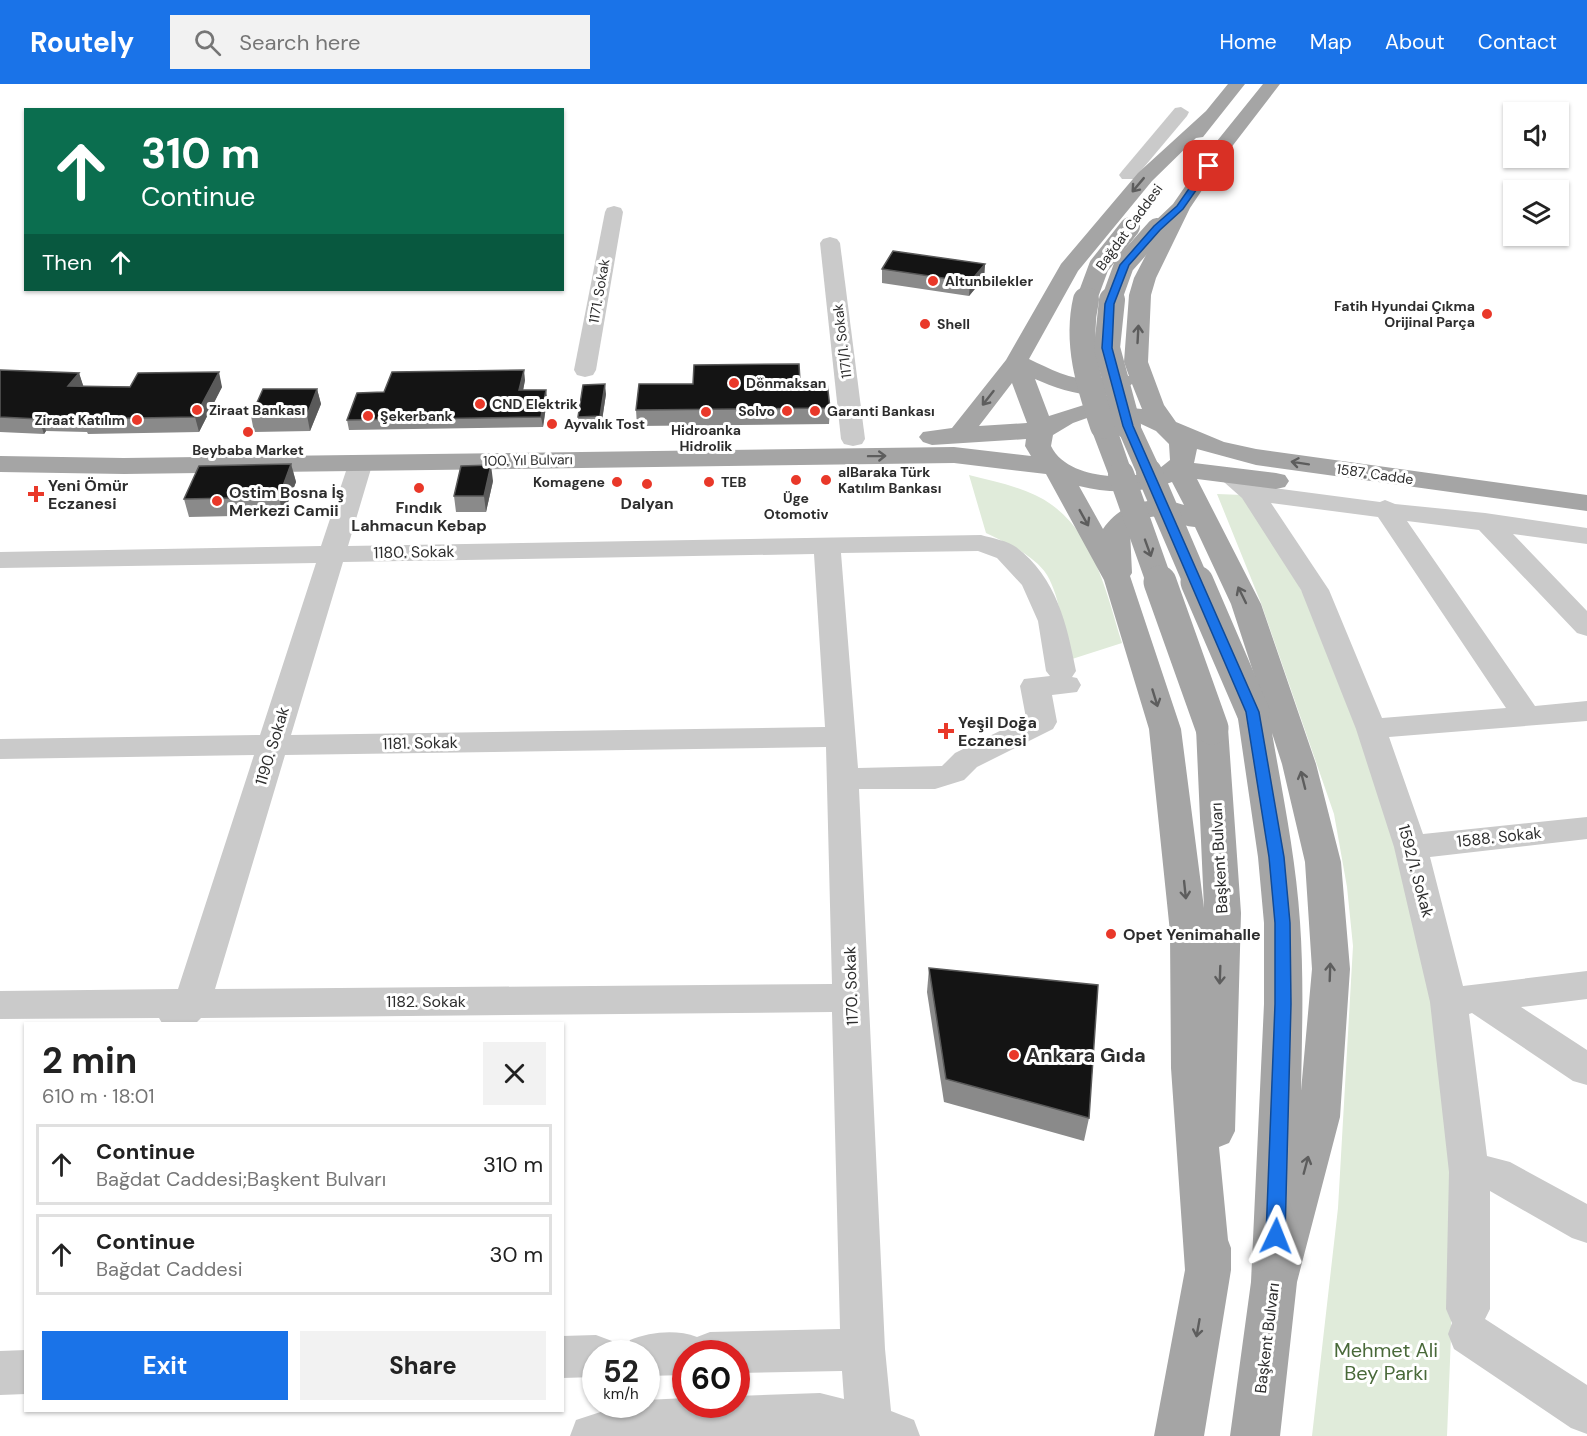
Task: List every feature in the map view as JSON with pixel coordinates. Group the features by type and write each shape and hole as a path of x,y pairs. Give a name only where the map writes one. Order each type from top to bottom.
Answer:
{"main road":[{"path":"1266,91 1288,84"},
{"name":"Bağdat Caddesi","path":"1115,426 1093,398 1080,346 1085,299 1097,270 1232,86"},
{"name":"Bağdat Caddesi","path":"1115,426 1107,348 1110,304 1124,265 1157,228 1180,208 1220,150 1266,91"},
{"path":"957,445 1016,362 1069,268 1145,177 1210,115"},
{"path":"1149,472 1184,459 1184,448 1152,405 1136,362 1140,295 1145,278 1180,208"},
{"path":"1016,362 1072,386 1108,388 1132,377 1139,368"},
{"path":"1016,362 1042,430 1038,442 1042,454 1055,467 1118,580 1165,729 1189,932 1191,1068 1208,1270"},
{"name":"1587. Cadde","path":"1042,430 1053,421 1068,415 1098,411 1130,413 1150,419 1216,448 1246,455 1587,503"},
{"path":"1115,426 1149,472 1192,493 1246,604 1299,764 1323,862 1331,969 1319,1117 1274,1282"},
{"name":"100. Yıl Bulvarı","path":"0,464 361,462 957,445 1042,430"},
{"name":"100. Yıl Bulvarı","path":"0,449 132,452 853,439 957,445 1055,467 1073,476 1095,482 1143,483 1163,477 1149,472"},
{"name":"1587. Cadde","path":"1149,472 1240,484 1587,519"},
{"name":"Başkent Bulvarı","path":"1149,472 1253,712 1276,857 1282,923 1283,1004 1274,1282 1255,1436"},
{"name":"Başkent Bulvarı","path":"1149,472 1212,728 1223,913 1208,1270 1179,1436"},
{"path":"1118,580 1116,530 1125,518 1151,506 1182,512 1208,527"}],"street":[{"path":"1128,175 1181,112"},
{"name":"1171. Sokak","path":"585,370 614,212"},
{"name":"1171/1. Sokak","path":"830,243 853,439"},
{"name":"1190. Sokak","path":"183,1013 272,745 361,462"},
{"path":"1240,484 1385,508 1587,536"},
{"name":"1592/1. Sokak","path":"1240,484 1316,590 1371,729 1464,1001 1469,1172 1469,1321 1587,1412"},
{"path":"1385,508 1527,716"},
{"path":"1485,521 1587,627"},
{"name":"1180. Sokak","path":"0,560 981,543 1006,552 1035,582 1052,621 1063,678 1035,686 1042,722 966,760 953,773 935,778 842,779"},
{"name":"1170. Sokak","path":"827,545 841,737 863,1349 883,1432"},
{"path":"1371,729 1587,711"},
{"name":"1181. Sokak","path":"0,749 841,737"},
{"name":"1588. Sokak","path":"1411,847 1587,828"},
{"path":"1464,1001 1587,986"},
{"name":"1182. Sokak","path":"0,1005 233,1013 852,998"},
{"path":"1464,1001 1587,1070"},
{"path":"1469,1172 1496,1174 1587,1226"},
{"path":"750,1352 863,1349"},
{"path":"564,1357 582,1356"},
{"path":"0,1373 24,1372"},
{"path":"593,1436 638,1423 820,1414 883,1432"}],"green space":[{"path":"969,475 1033,494 1052,505 1067,518 1079,533 1098,568 1122,643 1069,660 1059,605 1052,584 1042,568 1035,562 1010,545 986,533"},
{"name":"Mehmet Ali Bey Parkı","path":"1217,494 1243,495 1278,546 1321,628 1389,805 1437,1008 1453,1171 1447,1436 1312,1436 1338,1208 1353,946 1347,887 1334,814 1261,603"}],"building":[{"path":"893,251 985,264 970,282 882,269"},
{"path":"799,364 800,382 827,382 830,408 636,410 639,384 693,384 694,365"},
{"path":"0,370 79,373 68,386 130,387 138,373 219,372 195,417 83,419 84,417 41,416 39,419 0,417"},
{"path":"524,370 519,390 546,390 541,417 347,420 357,393 384,392 392,372"},
{"path":"605,384 600,416 578,417 583,385"},
{"path":"263,389 317,389 307,415 251,416"},
{"path":"291,464 279,497 184,499 199,466"},
{"path":"491,465 484,496 454,496 461,466"},
{"name":"Ankara Gıda","path":"929,968 1098,985 1089,1118 946,1079"}],"place":[{"name":"Altunbilekler","path":"933,281"},
{"name":"Fatih Hyundai Çıkma Orijinal Parça","path":"1487,314"},
{"name":"Shell","path":"925,324"},
{"name":"Dönmaksan","path":"734,383"},
{"name":"CND Elektrik","path":"480,404"},
{"name":"Ziraat Bankası","path":"197,410"},
{"name":"Solvo","path":"787,411"},
{"name":"Garanti Bankası","path":"815,411"},
{"name":"Hidroanka Hidrolik","path":"706,412"},
{"name":"Şekerbank","path":"368,416"},
{"name":"Ziraat Katılım","path":"137,420"},
{"name":"Ayvalık Tost","path":"552,424"},
{"name":"Beybaba Market","path":"248,432"},
{"name":"Üge Otomotiv","path":"796,480"},
{"name":"alBaraka Türk Katılım Bankası","path":"826,480"},
{"name":"Komagene","path":"617,482"},
{"name":"TEB","path":"709,482"},
{"name":"Dalyan","path":"647,484"},
{"name":"Fındık Lahmacun Kebap","path":"419,488"},
{"name":"Yeni Ömür Eczanesi","path":"36,494"},
{"name":"Ostim Bosna İş Merkezi Camii","path":"217,501"},
{"name":"Yeşil Doğa Eczanesi","path":"946,731"},
{"name":"Opet Yenimahalle","path":"1111,934"},
{"name":"Ankara Gıda","path":"1014,1055"}],"route":[{"path":"1209,166 1180,208 1157,228 1124,265 1110,304 1107,348 1128,426 1253,712 1276,857 1282,923 1283,1004 1276,1236"}]}
